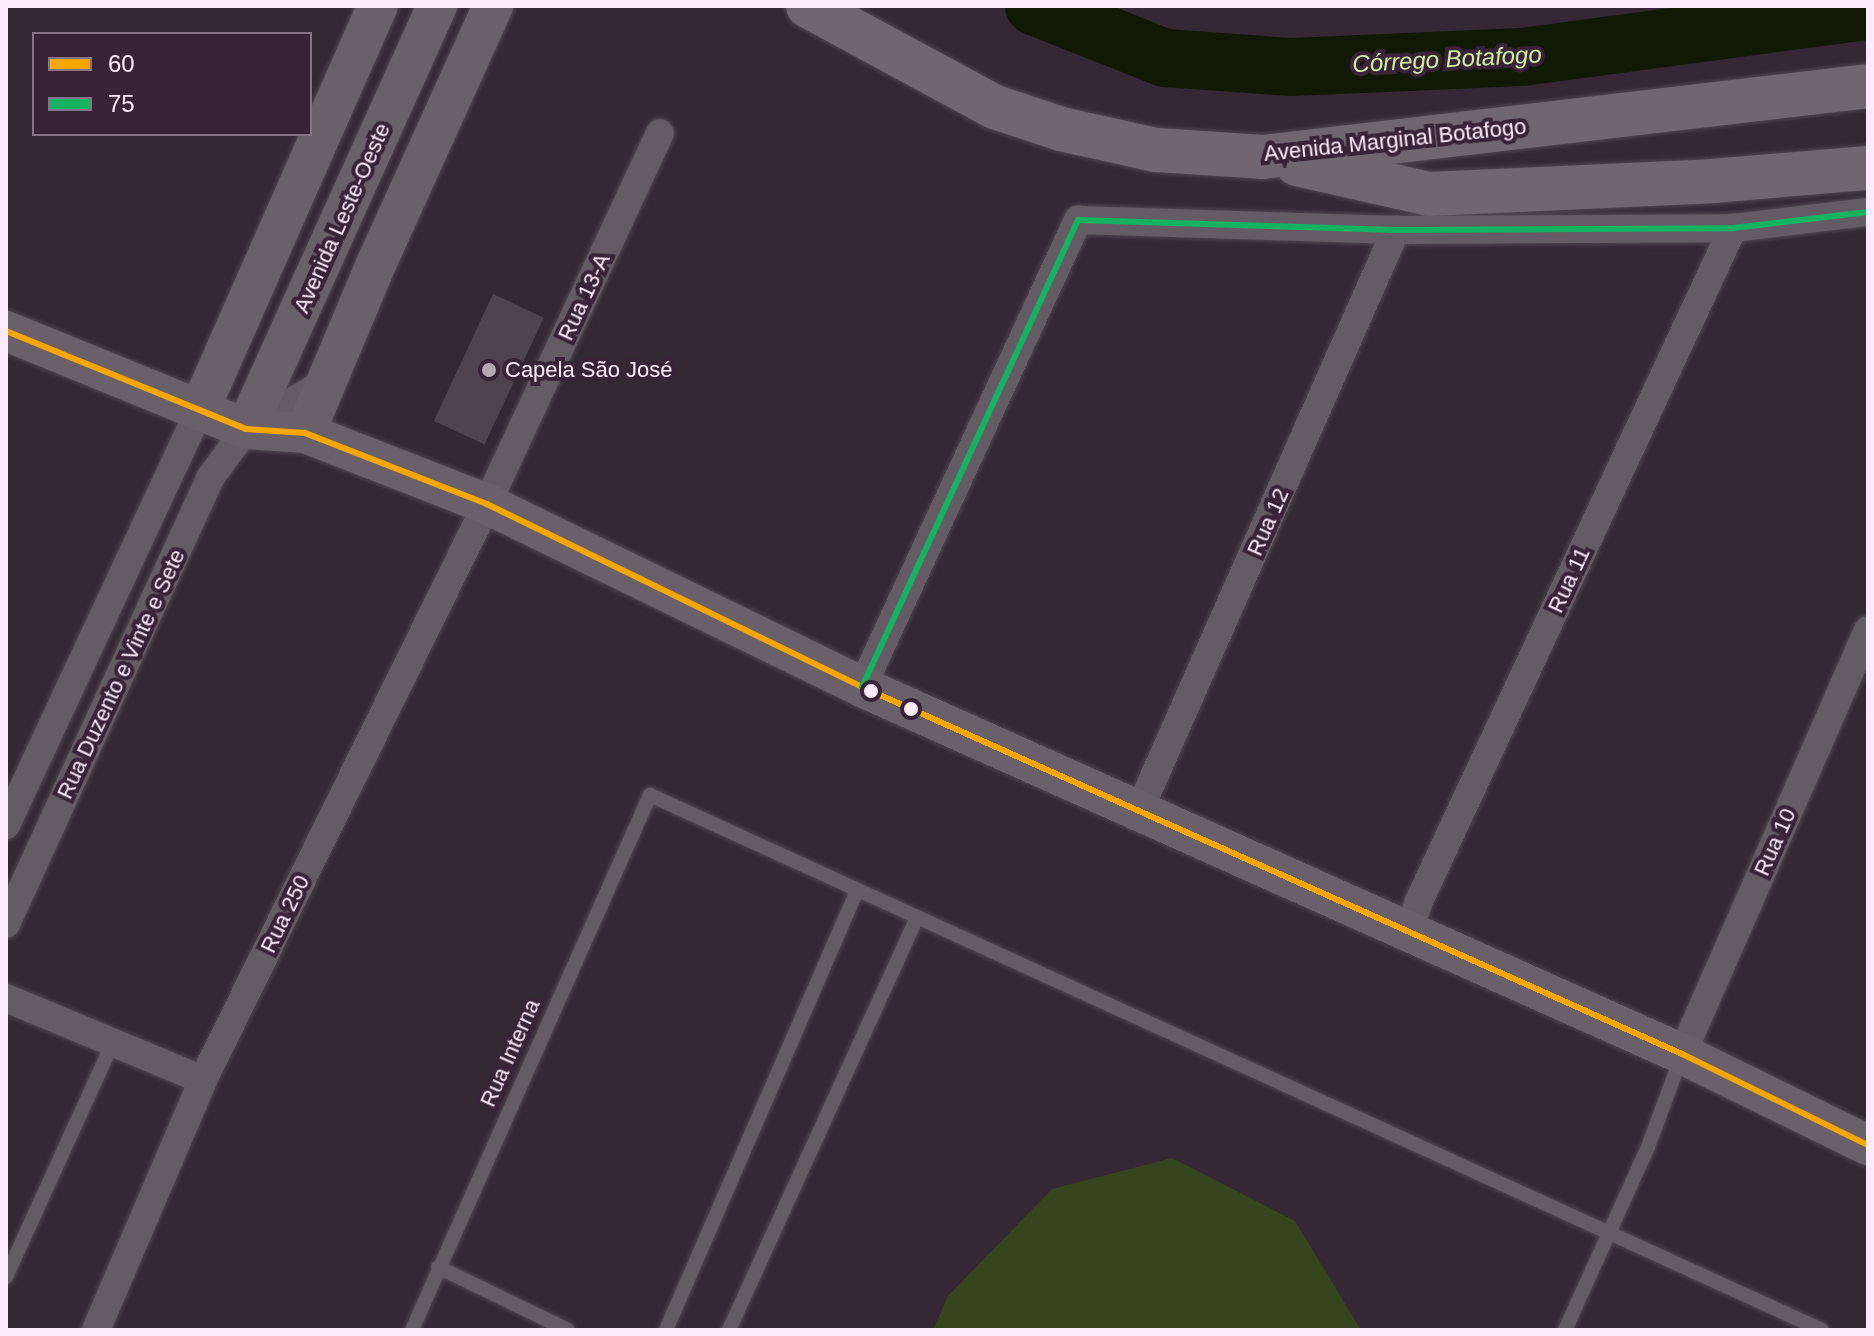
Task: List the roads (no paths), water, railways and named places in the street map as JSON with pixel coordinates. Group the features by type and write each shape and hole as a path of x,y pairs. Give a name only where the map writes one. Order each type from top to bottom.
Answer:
{"main road":[{"path":"199,411 378,6"},
{"name":"Avenida Leste-Oeste","path":"246,429 437,6"},
{"path":"305,433 493,6"},
{"name":"Avenida Marginal Botafogo","path":"808,6 995,107 1061,129 1156,150 1263,157 1868,86"},
{"path":"1263,157 1429,194 1712,181 1868,168"},
{"path":"6,331 246,429 305,433 487,504 862,687 1682,1054 1868,1145"}],"street":[{"name":"Rua 13-A","path":"487,504 660,133"},
{"path":"862,687 1078,220 1396,230 1733,228 1868,212"},
{"name":"Rua 11","path":"1408,933 1425,887 1733,228"},
{"name":"Rua 12","path":"1138,813 1396,230"},
{"path":"246,429 327,381"},
{"name":"Rua Duzento e Vinte e Sete","path":"6,825 199,411"},
{"name":"Rua Duzento e Vinte e Sete","path":"6,924 210,478 246,429"},
{"name":"Rua 250","path":"96,1330 203,1080 487,504"},
{"name":"Rua 10","path":"1682,1054 1868,630"},
{"path":"6,998 203,1080"}],"lane":[{"name":"Rua Interna","path":"418,1328 438,1267 650,795 857,890"},
{"path":"666,1330 857,890 1822,1330"},
{"path":"729,1330 917,917"},
{"path":"6,1277 113,1042"},
{"path":"1565,1330 1610,1234 1682,1054"},
{"path":"438,1267 568,1330"}],"waterway":[{"name":"Córrego Botafogo","path":"1034,6 1165,58 1292,67 1522,57 1868,11"}],"place":[{"name":"Capela São José","path":"489,370"}]}
